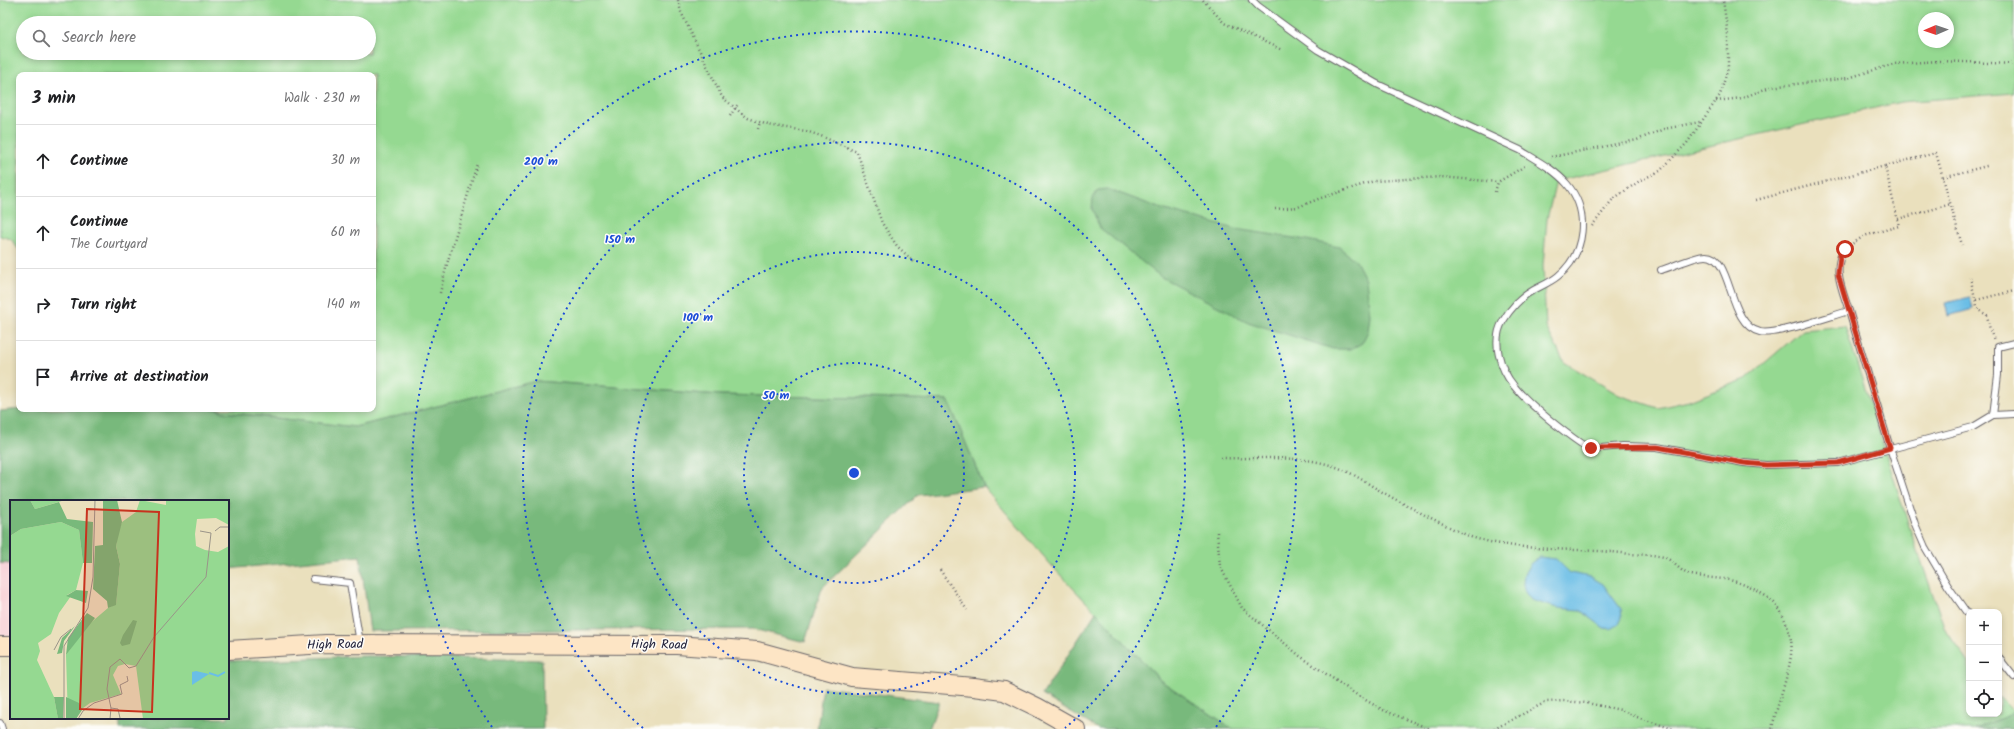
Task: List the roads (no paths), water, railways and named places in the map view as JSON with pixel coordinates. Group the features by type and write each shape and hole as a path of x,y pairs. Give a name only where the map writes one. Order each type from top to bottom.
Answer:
{"main road":[{"name":"High Road","path":"229,650 326,644 360,644 677,645 750,650 786,658 852,677 974,687 1004,691 1037,706 1076,729"}],"lane":[{"path":"1252,0 1318,50 1377,84 1488,135 1539,161 1566,183 1574,194 1583,222 1582,235 1573,260 1558,276 1530,292 1518,303 1503,320 1497,339 1502,363 1514,386 1578,442 1591,448 1657,447 1744,463 1766,465 1838,463 1973,427 1993,415 2014,414"},
{"path":"1845,249 1840,256 1838,274 1904,493 1925,547 1948,586 1966,612"},
{"path":"1662,270 1705,256 1714,258 1722,268 1744,322 1759,332 1777,331 1849,312"},
{"path":"1993,415 1998,375 1998,347 2014,343"},
{"path":"313,579 350,583 360,644"},
{"path":"2002,662 2014,677"},
{"path":"0,723 2,729"}],"water":[{"path":"1970,297 1973,309 1948,316 1945,303"},
{"path":"1539,557 1556,559 1570,573 1591,577 1603,584 1621,609 1622,618 1619,624 1610,629 1604,628 1580,610 1557,608 1531,600 1525,592 1523,585 1524,574 1530,564"}]}
